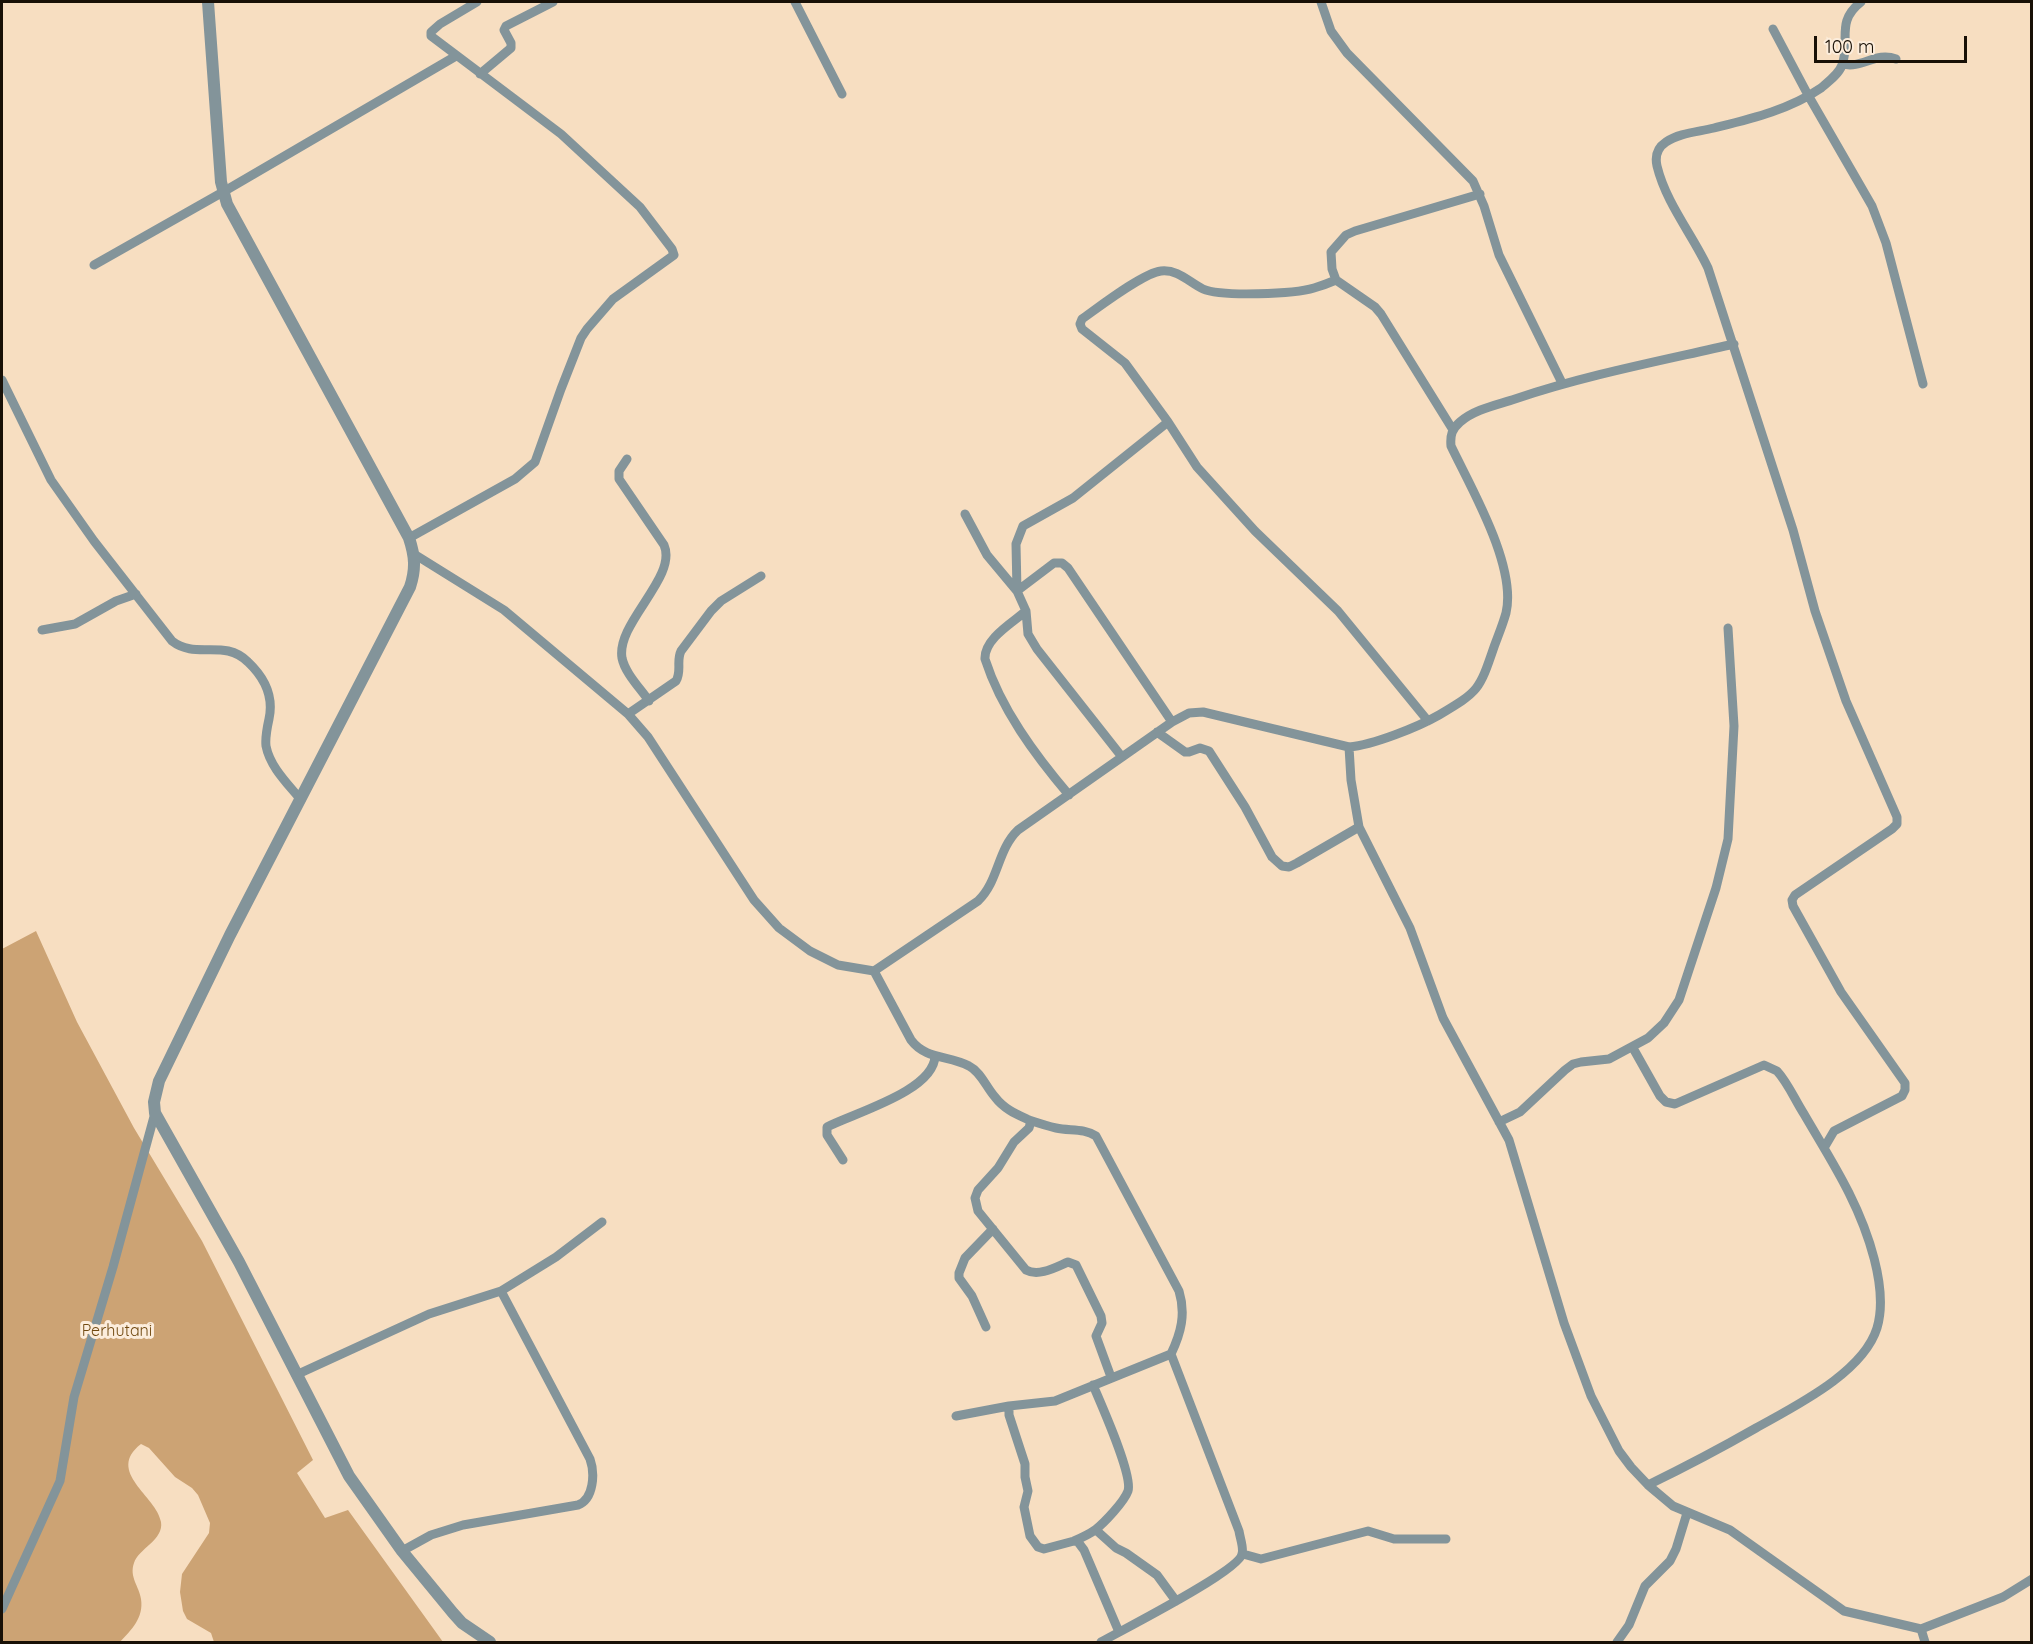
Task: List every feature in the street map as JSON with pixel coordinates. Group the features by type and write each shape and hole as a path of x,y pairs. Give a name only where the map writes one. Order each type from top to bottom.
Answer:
{"street":[{"path":"208,2 223,192 238,225 409,538 414,554 415,572 410,587 302,800 230,935 159,1081 153,1102 155,1113 239,1262 349,1476 402,1551 462,1623 490,1642"},
{"path":"409,538 515,480 530,468 538,457 561,389 581,338 587,329 613,299 674,255 672,249 640,207 561,134 432,38 431,32 440,24 477,2"},
{"path":"480,74 512,48 504,30 506,26 553,2"},
{"path":"795,2 842,94"},
{"path":"1321,2 1331,31 1347,53 1473,180 1480,194 1499,255 1562,383"},
{"path":"1824,1148 1834,1131 1902,1096 1905,1083 1841,992 1793,906 1792,900 1795,895 1892,830 1897,824 1897,818 1846,701 1815,611 1793,530 1708,268 1698,245 1666,192 1656,164 1656,155 1659,147 1677,137 1757,117 1808,95 1830,81 1843,64 1846,18 1861,2"},
{"path":"1773,29 1808,95 1864,190 1879,225 1896,278 1923,384"},
{"path":"94,265 456,56"},
{"path":"1843,64 1853,66 1884,56 1896,59"},
{"path":"1452,430 1382,314 1336,280 1330,261 1330,252 1346,235 1480,194"},
{"path":"1336,280 1299,291 1228,293 1203,289 1180,275 1161,271 1143,278 1082,319 1080,324 1082,329 1125,363 1197,467 1255,531 1338,611 1428,721"},
{"path":"414,554 504,610 628,714 648,737 718,846 766,915 795,940 823,958 838,965 874,971 978,901 989,888 1005,846 1011,837 1157,732 1189,713 1203,712 1349,747 1369,743 1428,721 1472,695 1482,680 1506,612 1506,584 1490,527 1451,446 1452,430 1470,415 1481,410 1562,383 1734,344"},
{"path":"2,380 51,480 94,541 172,641 190,650 228,649 249,662 263,680 272,702 266,735 268,751 277,770 302,800"},
{"path":"1017,591 1016,544 1023,526 1073,498 1168,422"},
{"path":"627,459 619,471 619,479 664,545 668,557 662,572 626,635 622,647 625,667 648,701"},
{"path":"965,514 987,555 1017,591 1026,612 1028,634 1037,649 1122,757"},
{"path":"1017,591 1054,563 1058,562 1068,568 1172,722"},
{"path":"628,714 676,681 679,672 678,657 711,610 731,593 761,576"},
{"path":"42,630 75,624 116,601 136,594"},
{"path":"1026,612 991,641 985,653 985,659 1002,698 1037,757 1069,795"},
{"path":"1499,1122 1520,1112 1573,1064 1609,1059 1648,1038 1664,1023 1679,1000 1716,888 1728,839 1734,726 1728,628"},
{"path":"1157,732 1185,752 1200,748 1209,751 1245,807 1272,857 1282,866 1289,867 1298,863 1359,827"},
{"path":"1349,747 1359,827 1410,928 1443,1018 1513,1152 1564,1323 1592,1396 1619,1451 1630,1467 1673,1506 1719,1524 1742,1537 1844,1611 1921,1629 2003,1597 2031,1579"},
{"path":"874,971 911,1040 924,1053 971,1066 1005,1108 1031,1120 1057,1128 1091,1132 1100,1142 1179,1291 1182,1301 1182,1323 1171,1354 1055,1401 1009,1406 956,1416"},
{"path":"1633,1048 1660,1096 1666,1102 1674,1104 1764,1065 1781,1075 1859,1214 1879,1281 1880,1305 1877,1327 1865,1351 1838,1377 1811,1398 1700,1460 1648,1485"},
{"path":"843,1160 827,1135 827,1127 903,1093 917,1084 932,1070 935,1056"},
{"path":"2,1610 60,1480 74,1397 113,1268 155,1113"},
{"path":"1031,1120 1029,1128 1014,1142 998,1168 978,1190 975,1198 978,1211 1026,1270 1031,1273 1068,1262 1076,1265 1101,1316 1102,1323 1096,1336 1111,1377"},
{"path":"296,1375 429,1314 501,1291 556,1257 602,1222"},
{"path":"986,1327 972,1296 959,1278 959,1273 965,1258 993,1229"},
{"path":"402,1551 444,1531 474,1523 578,1505 585,1502 589,1494 593,1471 590,1459 501,1291"},
{"path":"1101,1642 1176,1601 1239,1561 1243,1554 1239,1532 1171,1354"},
{"path":"1009,1406 1009,1415 1025,1464 1028,1491 1024,1507 1030,1536 1038,1547 1044,1549 1074,1541 1096,1530 1128,1491 1129,1484 1125,1467 1093,1385"},
{"path":"1617,1642 1629,1625 1645,1586 1670,1561 1687,1513"},
{"path":"1096,1530 1116,1548 1157,1575 1176,1601"},
{"path":"1243,1554 1261,1559 1368,1531 1394,1539 1446,1539"},
{"path":"1074,1541 1078,1542 1084,1550 1119,1632"},
{"path":"1921,1629 1925,1642"}],"green space":[{"name":"Perhutani","path":"36,931 77,1022 134,1128 202,1241 313,1460 297,1473 325,1518 348,1510 443,1642 214,1642 211,1633 187,1619 183,1611 180,1592 182,1574 209,1533 210,1523 198,1495 192,1488 175,1477 149,1448 141,1444 131,1454 128,1464 130,1474 158,1512 161,1528 159,1534 140,1553 134,1563 133,1573 140,1594 141,1612 132,1628 120,1642 2,1642 2,949"}]}
